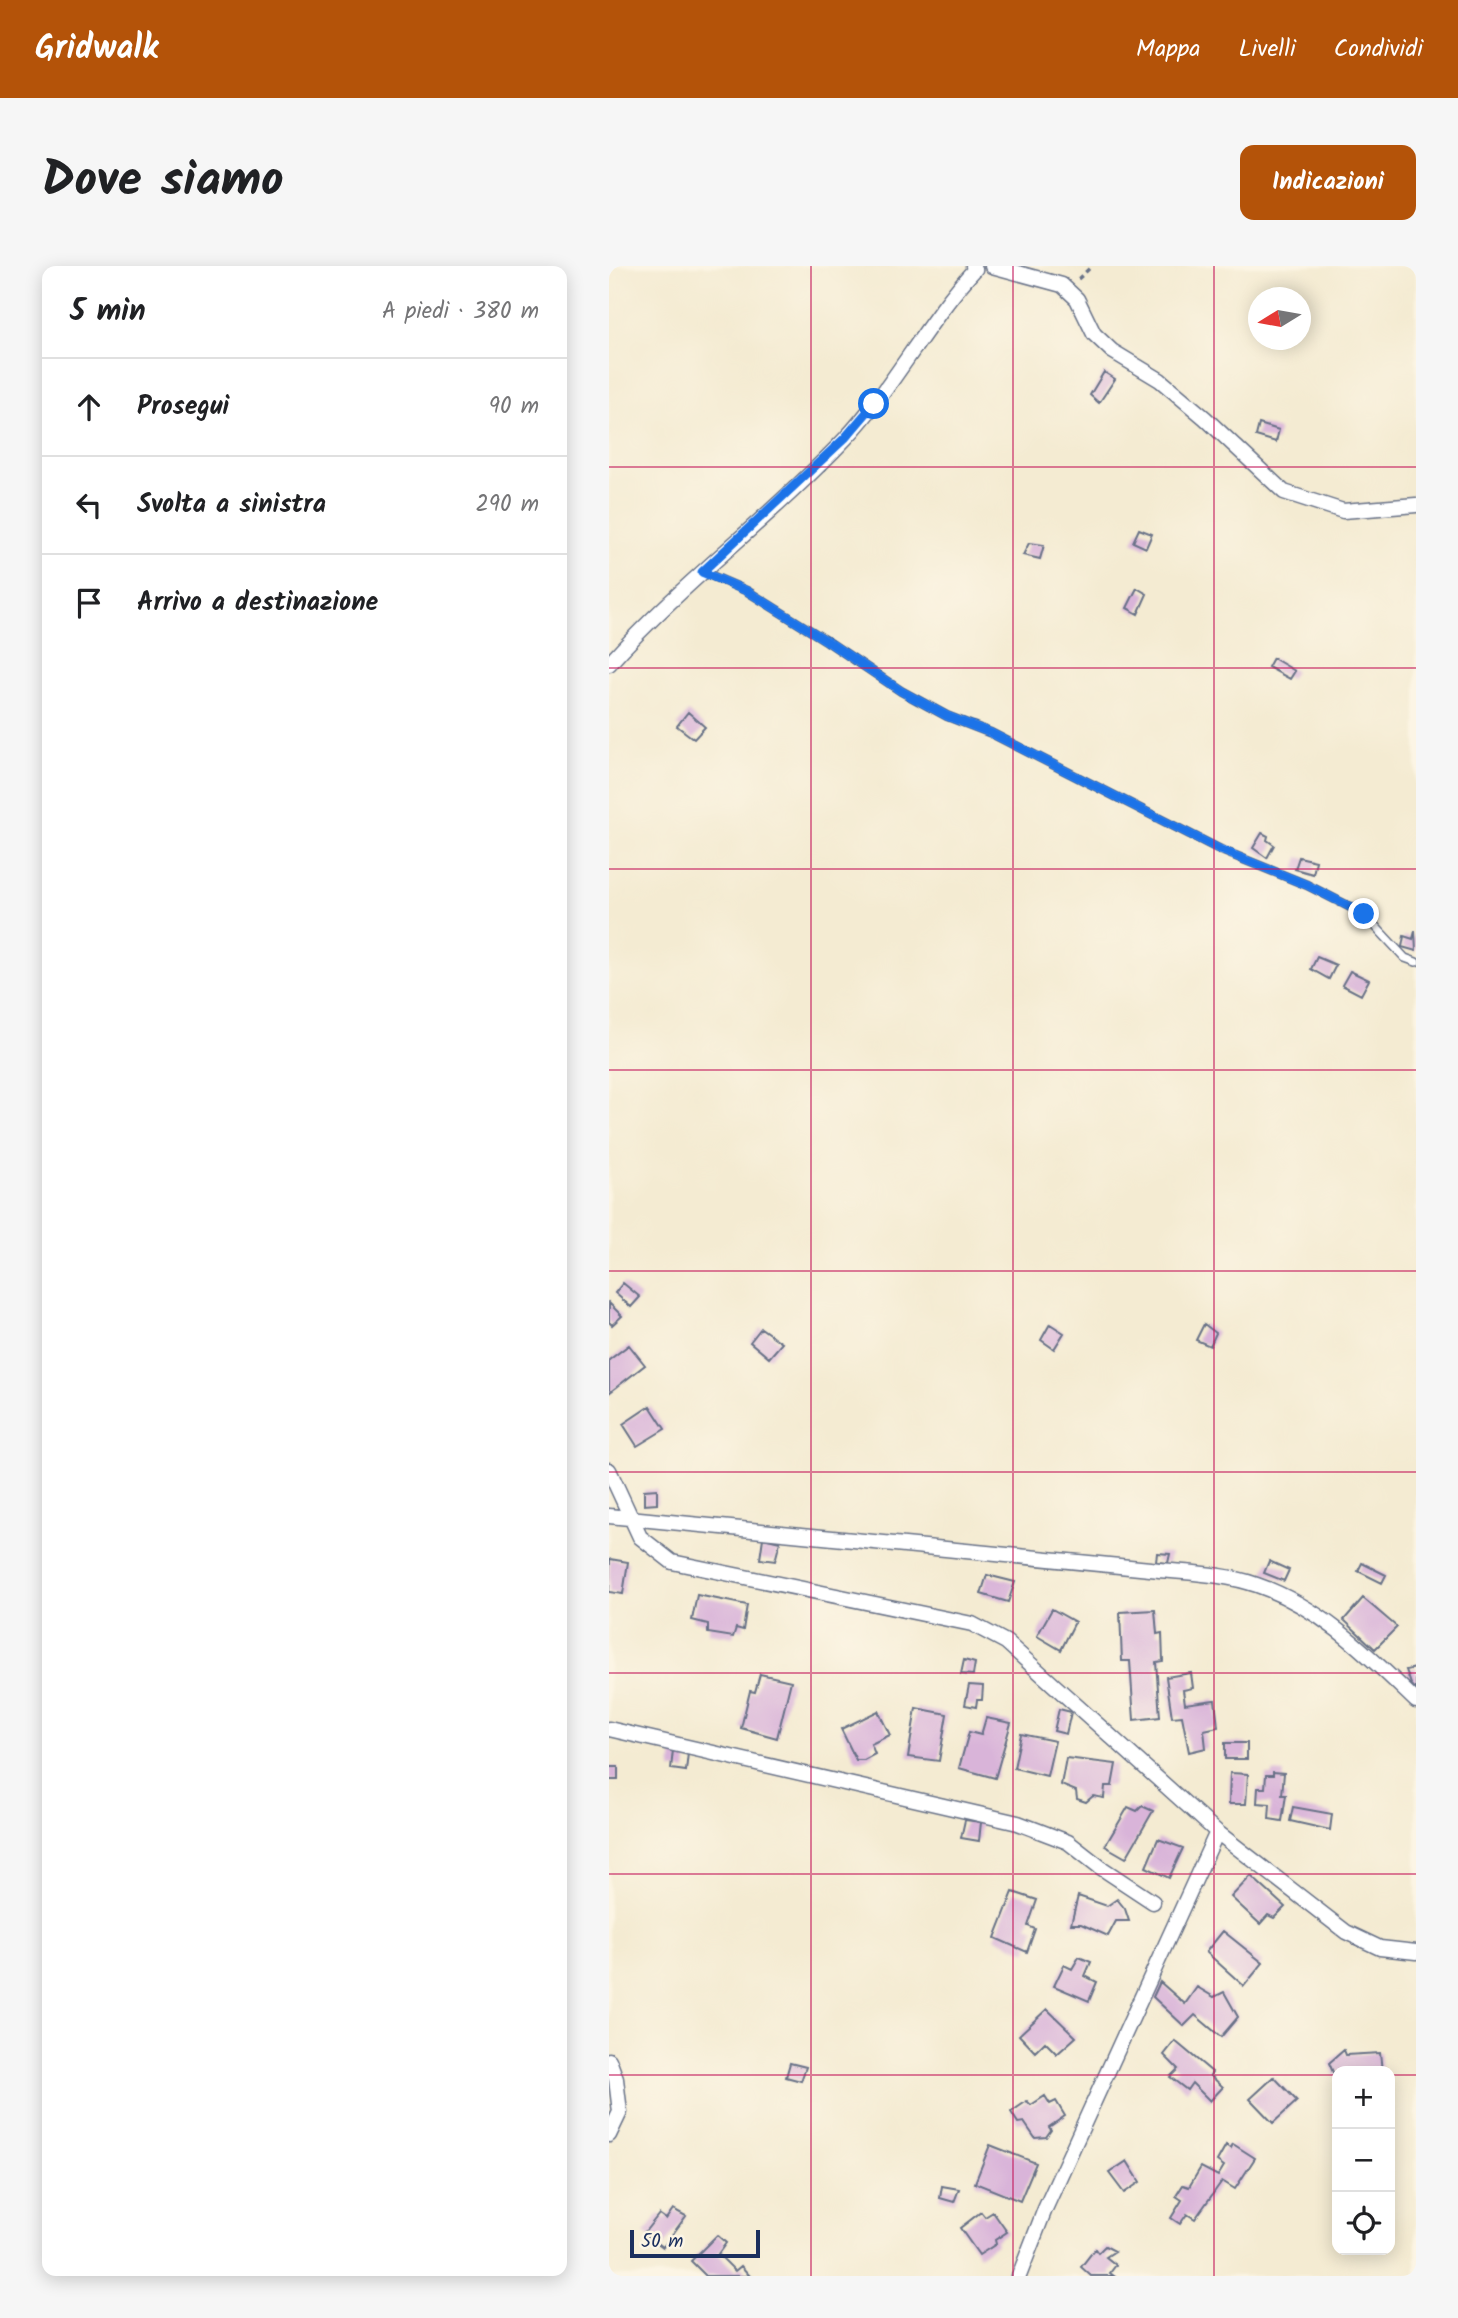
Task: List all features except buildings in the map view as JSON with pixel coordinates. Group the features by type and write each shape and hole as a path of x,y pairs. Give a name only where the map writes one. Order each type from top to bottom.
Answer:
{"street":[{"path":"609,664 702,572 845,438 874,404 975,269 973,266"},
{"path":"992,266 1062,285 1077,299 1094,334 1112,351 1160,380 1284,492 1343,512 1416,505"},
{"path":"609,1470 640,1537 672,1562 972,1624 1006,1642 1217,1832 1346,1932 1380,1948 1416,1952"},
{"path":"609,1516 1216,1576 1255,1584 1300,1604 1335,1628 1367,1654 1416,1701"},
{"path":"609,1729 1018,1822 1068,1842 1153,1902"},
{"path":"1019,2276 1045,2209 1217,1832"},
{"path":"609,2060 616,2079 620,2112 609,2135"}],"lane":[{"path":"702,572 747,591 901,691 947,716 991,733 1221,850 1307,885 1364,914 1405,958 1416,962"}],"route":[{"path":"874,404 845,438 702,572 747,591 901,691 947,716 991,733 1221,850 1307,885 1364,914"}]}
